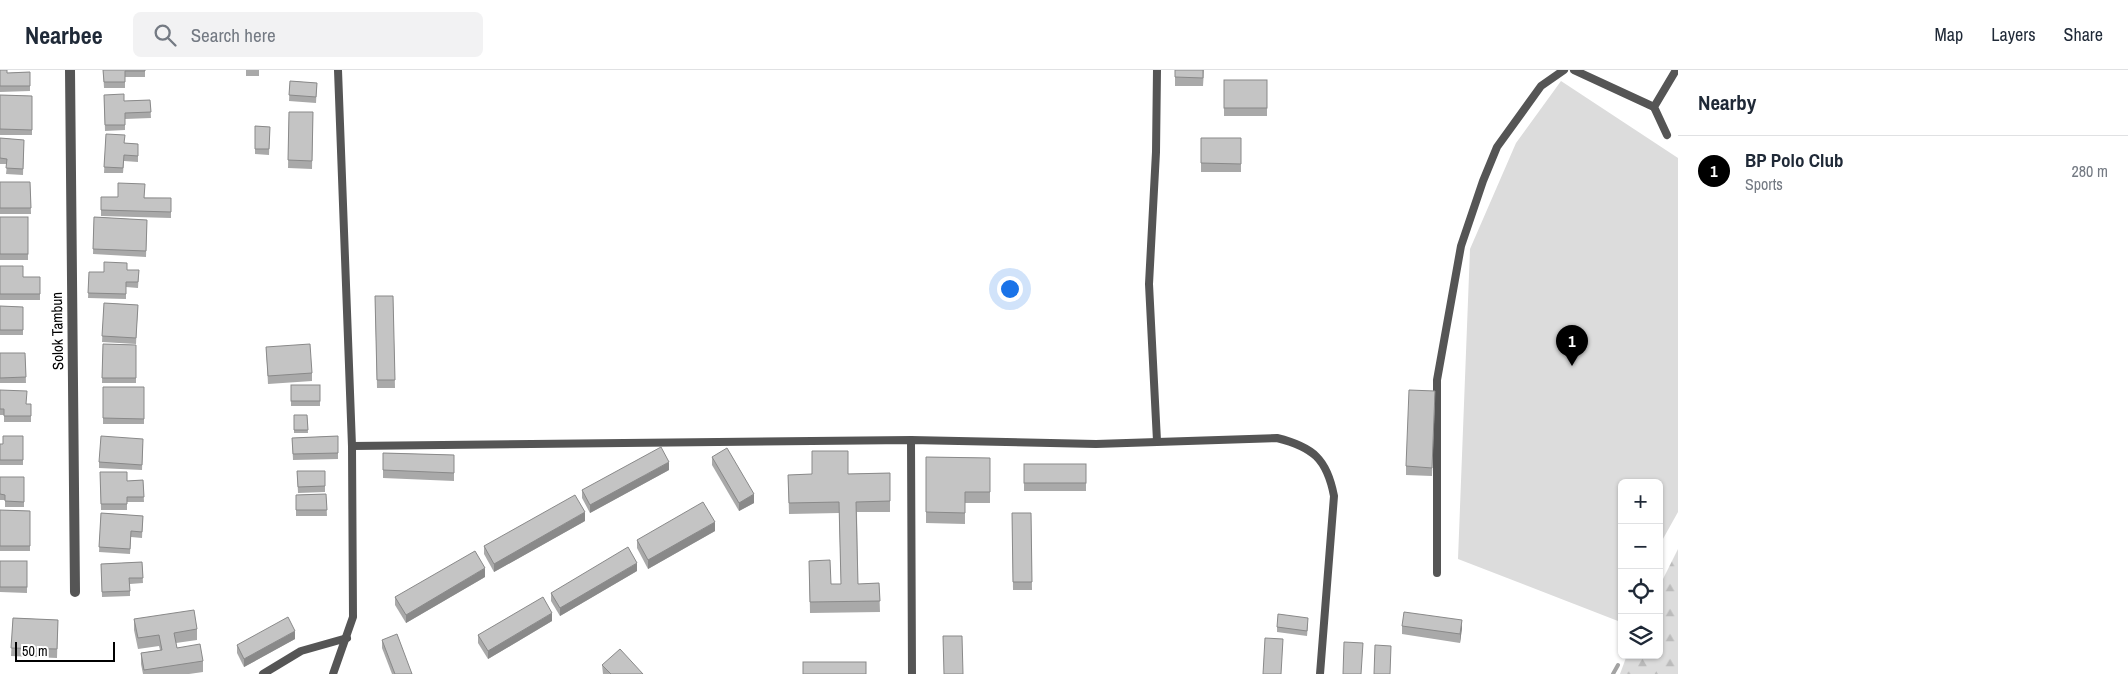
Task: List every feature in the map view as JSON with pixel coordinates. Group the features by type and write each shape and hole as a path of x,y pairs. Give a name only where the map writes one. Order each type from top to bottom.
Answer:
{"street":[{"name":"Solok Tambun","path":"70,70 75,592"}],"lane":[{"path":"333,674 353,617 352,446 338,70"},
{"path":"1157,70 1156,152 1149,284 1157,441"},
{"path":"1437,573 1437,380 1462,246 1483,181 1497,147 1543,84 1564,70"},
{"path":"1574,70 1654,107 1667,135"},
{"path":"1654,107 1676,70"},
{"path":"352,446 911,440 1096,444 1277,438 1299,443 1316,454 1330,475 1334,496 1320,674"},
{"path":"911,440 912,674"},
{"path":"263,674 301,652 347,638"}],"green space":[{"path":"1561,81 1678,158 1678,512 1663,539 1663,479 1618,479 1618,621 1458,559 1470,249 1516,143"},
{"path":"1678,549 1678,674 1620,674 1626,659 1663,659 1663,579"}],"building":[{"path":"0,70 7,70 7,73 30,72 30,86 0,86"},
{"path":"103,70 145,71 125,71 125,82 104,82"},
{"path":"1175,70 1203,70 1203,78 1175,77"},
{"path":"1224,80 1267,80 1267,108 1224,108"},
{"path":"290,81 317,83 316,97 289,95"},
{"path":"124,94 124,101 150,100 151,112 125,113 125,125 105,125 104,95"},
{"path":"0,95 32,96 32,130 0,129"},
{"path":"289,112 313,112 312,161 288,160"},
{"path":"255,126 270,127 269,149 255,149"},
{"path":"106,134 125,135 124,143 138,144 138,156 124,155 123,168 104,167"},
{"path":"0,138 24,140 23,169 6,168 7,159 0,158"},
{"path":"1201,138 1241,138 1241,164 1201,163"},
{"path":"0,182 30,182 31,208 0,208"},
{"path":"118,183 145,184 144,198 171,198 171,212 101,210 101,197 118,197"},
{"path":"0,217 28,217 28,254 0,254"},
{"path":"94,217 147,220 146,251 93,249"},
{"path":"104,262 127,263 127,270 139,270 138,282 126,282 126,294 88,293 89,272 104,272"},
{"path":"0,266 23,266 23,277 40,277 40,294 0,294"},
{"path":"375,296 393,296 395,380 377,380"},
{"path":"104,303 138,305 136,338 102,336"},
{"path":"0,306 23,307 23,330 0,330"},
{"path":"103,344 136,345 136,378 102,378"},
{"path":"310,344 312,373 268,376 266,347"},
{"path":"0,353 25,353 26,377 0,378"},
{"path":"291,385 320,385 320,401 291,401"},
{"path":"103,387 144,387 144,419 103,418"},
{"path":"0,390 27,391 26,404 31,404 31,416 4,416 4,409 0,409"},
{"path":"1409,390 1435,391 1432,468 1406,466"},
{"path":"294,415 307,415 308,430 294,430"},
{"path":"3,436 23,436 23,460 0,460 0,444 3,444"},
{"path":"101,436 143,439 142,465 99,462"},
{"path":"338,436 338,453 293,454 292,438"},
{"path":"661,447 669,462 590,505 582,490"},
{"path":"727,448 754,494 739,503 712,457"},
{"path":"812,451 848,451 848,474 890,473 890,501 856,502 858,584 879,583 880,601 810,602 809,561 830,560 831,584 841,584 839,502 789,503 788,475 812,474"},
{"path":"383,453 454,455 454,473 383,470"},
{"path":"926,457 990,458 990,492 965,492 965,513 926,512"},
{"path":"1024,464 1086,464 1086,483 1024,483"},
{"path":"297,471 325,471 325,486 298,487"},
{"path":"100,472 127,472 127,481 143,480 144,497 127,497 127,504 101,504"},
{"path":"0,477 24,477 24,502 5,501 5,495 0,494"},
{"path":"326,494 327,510 296,510 296,495"},
{"path":"575,495 585,512 494,564 484,546"},
{"path":"703,502 715,522 648,560 637,540"},
{"path":"0,510 30,511 30,546 0,546"},
{"path":"101,513 143,516 142,532 131,531 130,549 99,547"},
{"path":"1012,513 1031,513 1032,582 1013,582"},
{"path":"628,547 637,563 560,608 551,593"},
{"path":"475,551 485,568 406,615 395,597"},
{"path":"0,561 27,561 27,587 0,587"},
{"path":"142,562 143,578 129,578 130,591 102,592 101,564"},
{"path":"543,597 552,613 488,651 478,635"},
{"path":"194,610 197,629 174,633 177,648 200,644 203,661 144,670 141,653 162,650 159,635 138,638 134,619"},
{"path":"1404,612 1462,620 1460,634 1402,626"},
{"path":"1278,614 1308,618 1307,631 1277,627"},
{"path":"288,617 295,631 244,659 237,645"},
{"path":"13,618 58,620 57,649 11,648"},
{"path":"397,634 412,674 395,674 382,640"},
{"path":"943,636 962,636 963,674 944,674"},
{"path":"1265,638 1283,639 1281,674 1263,674"},
{"path":"1344,642 1363,643 1361,674 1343,674"},
{"path":"1375,645 1391,646 1390,674 1374,674"},
{"path":"620,649 643,674 611,674 602,665"},
{"path":"803,662 866,662 866,674 803,674"}],"waterway":[{"path":"1613,674 1618,665"}],"place":[{"name":"BP Polo Club","path":"1572,366"}]}
